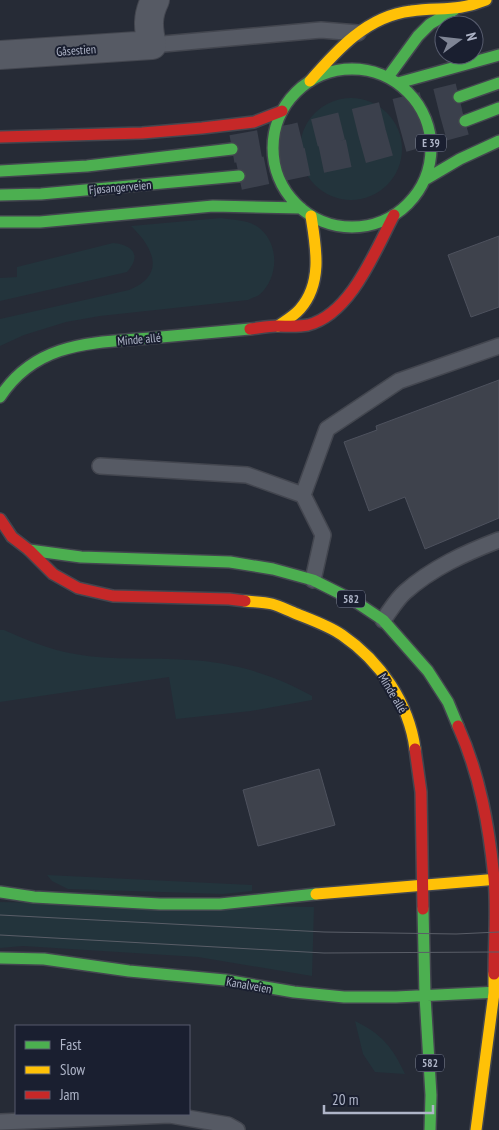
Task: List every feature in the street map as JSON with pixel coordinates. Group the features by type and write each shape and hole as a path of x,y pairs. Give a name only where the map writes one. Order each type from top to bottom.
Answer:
{"main road":[{"path":"388,77 404,51 417,35 430,24 455,9 486,0"},
{"path":"310,81 341,46 380,20 403,12 455,9"},
{"path":"398,83 499,55"},
{"name":"E 39","path":"357,68 388,77 411,95 422,110 428,126 431,144 430,162 426,179 418,193 407,205 394,215 378,223 344,226 327,223 306,212 287,192 278,173 273,152 275,131 282,111 294,94 310,81 324,74 340,69 357,68"},
{"path":"459,97 499,83"},
{"path":"464,121 499,108"},
{"path":"0,137 142,133 202,128 254,122 282,111"},
{"name":"E 39","path":"426,179 460,159 499,141"},
{"name":"Fjøsangerveien","path":"0,171 38,170 232,149"},
{"name":"Fjøsangerveien","path":"0,196 239,176"},
{"name":"E 39","path":"0,222 40,222 213,206 306,212"},
{"path":"278,326 300,309 312,292 316,274 317,253 306,212"},
{"name":"Minde allé","path":"0,397 5,379 50,353 76,346 110,341 278,326 296,328 328,317 340,306 362,274 394,215"},
{"name":"Minde allé","path":"0,519 12,537 29,550 53,574 78,588 114,596 229,599 271,604 310,619 341,634 366,654 387,680 404,707 414,739 422,800 425,996 431,1095 430,1130"},
{"name":"582","path":"29,550 81,557 230,562 273,569 313,580 353,600 383,620 428,671 448,702 470,752 485,810 496,879 497,992 479,1098 476,1130"},
{"path":"0,892 34,897 160,904 220,904 496,879"},
{"name":"Kanalveien","path":"0,958 39,958 119,970 218,980 326,996 425,996 497,992"}],"street":[{"path":"152,45 148,30 149,15 155,0"},
{"name":"Gåsestien","path":"0,55 152,45"}],"lane":[{"path":"152,45 321,30 358,33"},
{"path":"303,494 327,429 399,381 499,346"},
{"path":"100,466 247,474 303,494 323,535 313,580"},
{"path":"383,620 403,594 425,577 449,561 499,540"},
{"path":"0,1122 170,1115 228,1125 238,1130"}],"shaded area":[{"path":"351,98 371,102 387,113 398,129 402,149 398,169 387,185 371,196 351,200 331,196 315,185 304,169 300,149 304,129 315,113 331,102"},
{"path":"221,218 250,223 258,227 270,242 273,251 273,270 266,288 258,296 248,300 100,316 66,322 24,335 0,346 0,319 129,290 141,284 148,277 152,269 152,260 145,243 131,226"},
{"path":"113,243 126,246 133,252 134,261 127,272 0,301 0,278 17,277 17,267"},
{"path":"0,630 48,647 75,654 205,661 237,667 283,682 312,696 312,700 251,711 176,719 169,677 0,702"},
{"path":"47,875 252,885 252,891 223,894 68,889 52,881"},
{"path":"0,902 314,907 312,976 198,957 23,946 0,948"},
{"path":"355,1021 373,1031 386,1043 405,1074 375,1072 363,1054"}],"building":[{"path":"499,236 499,307 471,317 448,255"},
{"path":"499,380 499,518 425,549 405,497 369,511 344,442 377,430 376,426"},
{"path":"319,769 335,825 258,846 243,790"}],"tunnel":[{"path":"232,149 293,138 459,97"},
{"path":"239,176 350,153 465,121"}],"tram line":[{"path":"0,915 324,932 456,934 499,932"},
{"path":"0,935 324,953 499,952"}],"traffic: fast":[{"path":"388,77 418,36 430,24 454,10"},
{"path":"398,83 499,55"},
{"path":"352,69 382,75 396,82 408,92 418,104 425,118 431,148 425,178 418,192 408,204 396,214 382,221 352,227 322,221 308,214 296,204 286,192 279,178 273,148 279,118 286,104 296,92 308,82 322,75 352,69"},
{"path":"459,97 499,83"},
{"path":"465,121 499,108"},
{"path":"426,179 460,159 499,141"},
{"path":"0,171 87,166 232,149"},
{"path":"0,195 41,194 239,176"},
{"path":"0,222 40,222 213,206 301,208"},
{"path":"0,397 14,379 30,365 48,355 66,349 86,344 250,329"},
{"path":"29,550 81,557 230,562 273,569 313,580 353,600 383,620 428,671 448,702 458,726"},
{"path":"0,892 34,897 160,904 220,904 316,894"},
{"path":"423,909 425,996 431,1095 430,1130"},
{"path":"0,958 44,959 129,971 225,980 294,992 344,997 396,997 499,992"}],"traffic: slow":[{"path":"310,81 354,36 380,20 395,14 457,8 486,0"},
{"path":"278,326 300,309 312,288 315,276 316,252 311,216"},
{"path":"245,601 269,603 281,607 332,629 356,645 369,657 390,684 406,715 415,749"},
{"path":"316,894 499,879"},
{"path":"476,1130 494,993 494,974"}],"traffic: jam":[{"path":"0,137 142,133 202,128 254,122 282,111"},
{"path":"250,329 308,325 323,319 337,308 349,295 370,263 394,215"},
{"path":"0,519 12,537 29,550 53,574 78,588 113,596 245,601"},
{"path":"458,726 478,782 492,859 495,890 494,974"},
{"path":"415,749 421,792 423,909"}]}
